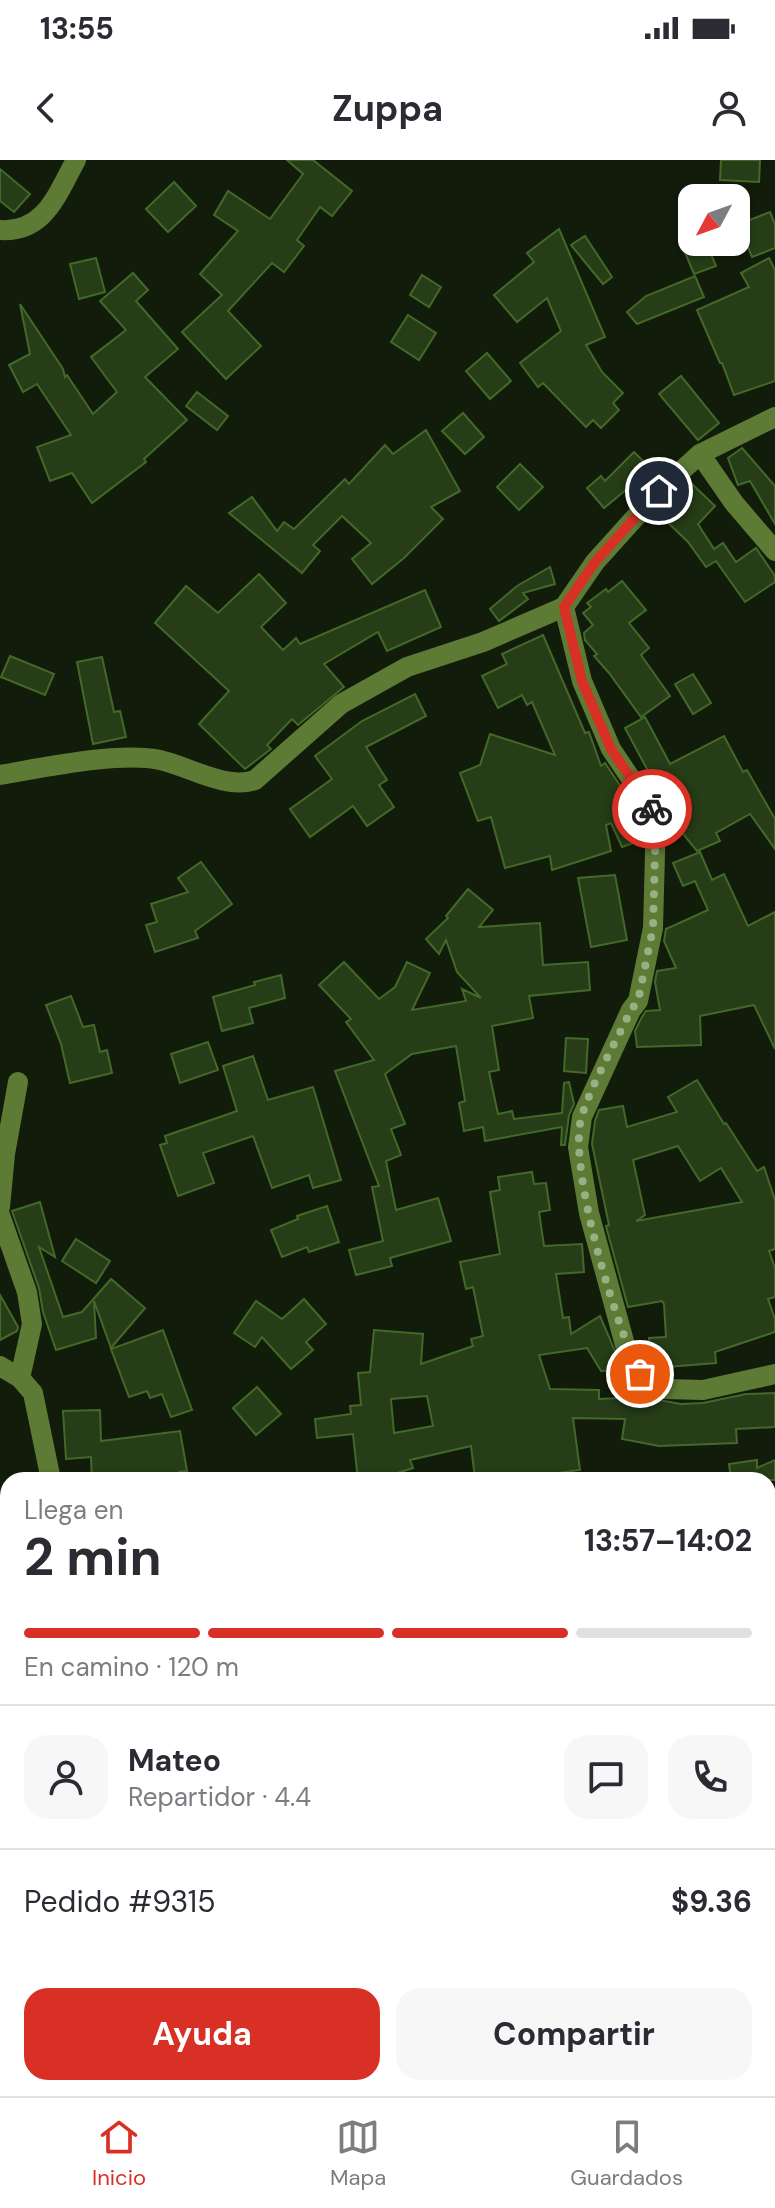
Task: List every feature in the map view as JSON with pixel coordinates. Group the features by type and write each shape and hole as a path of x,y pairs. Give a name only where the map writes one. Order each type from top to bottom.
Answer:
{"street":[{"path":"0,230 18,231 33,225 43,215 76,160"},
{"path":"0,775 114,759 158,759 208,777 247,783 260,776 341,704 407,667 483,642 564,607 595,562 659,491 700,454 775,417"},
{"path":"700,454 734,503 775,551"},
{"path":"564,607 582,681 611,749 656,816 653,928 638,1001 582,1117 578,1147 589,1213 612,1299 625,1345 640,1374 664,1389 703,1390 775,1374"},
{"path":"0,1207 5,1154 18,1082"},
{"path":"0,1215 27,1292 32,1324 20,1378"},
{"path":"0,1366 20,1378 33,1393 49,1472"}],"building":[{"path":"287,160 313,160 352,191 332,216 320,207 297,240 304,246 284,272 272,263 228,311 261,346 226,379 182,332 222,295 200,274 238,231 214,215 228,191 270,219 303,174"},
{"path":"721,160 760,160 759,182 720,180"},
{"path":"0,169 30,194 14,212 0,201"},
{"path":"174,182 196,206 168,232 146,209"},
{"path":"770,212 775,224 775,248 752,257 750,220"},
{"path":"559,229 605,337 586,345 602,372 623,393 613,403 619,410 601,428 593,420 586,427 543,383 538,387 520,363 561,331 547,298 517,322 494,295 534,262 527,253"},
{"path":"585,236 612,277 603,284 571,245"},
{"path":"686,256 712,256 716,266 694,274"},
{"path":"96,258 105,292 79,299 70,264"},
{"path":"769,258 775,270 775,381 734,395 697,310 749,287 741,273"},
{"path":"133,273 148,290 136,301 178,349 145,377 187,420 144,459 146,462 92,503 72,473 50,481 37,447 71,435 37,384 23,392 9,365 30,354 20,304 63,369 65,377 67,375 93,414 117,392 91,357 126,330 100,301"},
{"path":"422,275 441,287 429,307 410,295"},
{"path":"695,276 704,297 637,324 627,312 646,296"},
{"path":"408,315 436,333 419,360 391,342"},
{"path":"487,353 511,381 490,399 466,371"},
{"path":"681,376 719,423 698,440 659,394"},
{"path":"197,392 228,416 217,430 186,406"},
{"path":"463,413 484,437 465,454 442,431"},
{"path":"426,430 460,491 431,507 443,519 404,558 372,584 352,559 371,543 342,516 313,545 320,551 302,573 229,513 252,497 277,531 284,522 294,529 345,479 349,484 385,445 393,454"},
{"path":"742,448 775,486 775,524 750,481 738,485 728,458"},
{"path":"634,452 652,470 635,487 633,484 604,508 587,488 601,476 605,481"},
{"path":"520,464 543,487 519,510 497,487"},
{"path":"692,484 715,506 698,524 714,549 723,543 736,562 756,548 775,576 775,582 745,602 716,561 706,567 688,542 661,516"},
{"path":"550,567 555,584 523,593 528,599 499,621 490,609 517,586"},
{"path":"259,574 286,603 261,627 283,650 296,638 300,644 425,590 441,627 387,651 378,632 324,664 344,687 298,725 292,719 267,745 271,749 245,769 199,724 229,691 155,623 186,586 218,613"},
{"path":"622,581 646,610 629,623 649,648 641,655 670,696 641,717 594,656 597,654 585,640 584,633 593,625 583,613 591,607 587,603"},
{"path":"543,635 585,733 589,732 601,766 605,763 643,820 642,840 622,847 611,823 606,825 611,851 552,870 550,856 505,868 491,817 478,821 460,773 480,765 490,734 555,755 532,702 527,705 522,695 498,708 482,676 507,664 502,654"},
{"path":"10,656 54,674 45,695 1,677"},
{"path":"102,657 114,712 120,711 126,737 93,744 77,662"},
{"path":"693,674 711,703 693,714 675,684"},
{"path":"415,694 426,716 366,747 387,780 379,785 394,807 367,826 353,806 310,837 290,809 332,779 315,756 362,721"},
{"path":"645,717 670,764 724,736 743,772 747,770 775,819 775,849 750,814 716,833 720,841 697,851 679,829 625,728"},
{"path":"700,852 712,880 724,874 748,926 775,912 775,1049 754,1005 700,1016 701,1045 637,1047 635,1031 642,1017 646,1011 660,1010 655,982 657,971 676,968 664,941 666,929 708,910 695,881 683,886 673,863"},
{"path":"201,862 232,904 195,931 198,938 155,952 146,925 157,922 151,904 188,892 178,878"},
{"path":"615,875 627,940 591,947 578,878"},
{"path":"468,889 493,910 479,927 540,923 543,965 588,962 590,990 529,996 533,1018 492,1026 499,1070 489,1072 498,1114 512,1111 514,1119 562,1113 564,1083 569,1082 574,1104 569,1115 565,1145 561,1145 562,1127 485,1141 483,1127 464,1131 459,1103 465,1101 456,1046 412,1054 385,1074 405,1124 391,1129 401,1155 386,1161 396,1210 438,1198 451,1241 390,1258 392,1266 356,1275 349,1250 383,1241 372,1187 379,1186 335,1071 374,1060 346,1022 351,1019 319,985 344,962 379,999 395,987 407,962 430,973 412,1010 466,1001 462,989 481,998 457,972 446,940 439,954 426,939 448,918 446,916"},
{"path":"281,975 285,998 249,1008 253,1023 222,1031 213,997"},
{"path":"71,996 83,1027 94,1025 100,1052 107,1050 112,1073 70,1083 61,1044 46,1005"},
{"path":"566,1038 588,1039 586,1073 564,1071"},
{"path":"208,1042 218,1070 180,1083 171,1054"},
{"path":"253,1056 268,1100 313,1087 341,1180 313,1188 309,1175 272,1188 253,1136 203,1153 214,1183 178,1196 160,1145 167,1143 165,1136 237,1111 223,1066"},
{"path":"697,1080 757,1171 764,1167 775,1200 775,1249 769,1251 775,1268 775,1297 768,1299 775,1319 775,1332 715,1352 716,1363 654,1368 651,1365 649,1338 666,1337 664,1304 662,1301 628,1307 606,1226 609,1225 592,1144 599,1110 623,1106 627,1127 677,1112 668,1097","holes":["678,1146 700,1181 721,1168 742,1202 636,1221 645,1215 633,1160"]},
{"path":"532,1172 534,1184 546,1183 550,1210 539,1212 544,1246 582,1244 584,1272 556,1274 563,1318 569,1317 571,1334 600,1316 623,1370 601,1371 587,1348 539,1355 550,1389 599,1390 599,1399 644,1397 650,1398 653,1404 653,1399 681,1404 703,1403 746,1394 775,1393 775,1427 736,1429 737,1443 659,1446 622,1439 625,1419 573,1418 580,1470 565,1472 474,1472 471,1446 410,1460 413,1468 400,1472 357,1472 353,1434 317,1438 315,1419 351,1414 350,1406 361,1405 358,1373 370,1372 374,1330 423,1334 421,1364 473,1346 471,1339 483,1336 473,1287 466,1289 460,1262 500,1254 490,1192 500,1190 498,1177","holes":["427,1396 433,1426 394,1433 391,1399"]},
{"path":"40,1202 55,1257 39,1247 63,1317 82,1312 111,1279 145,1308 111,1348 94,1301 96,1338 56,1350 43,1312 39,1288 12,1211"},
{"path":"327,1206 339,1242 309,1252 307,1247 282,1257 271,1230 298,1219 297,1216"},
{"path":"76,1239 110,1261 96,1283 62,1261"},
{"path":"0,1295 18,1327 17,1331 0,1340"},
{"path":"304,1299 326,1324 306,1342 313,1350 291,1369 262,1337 255,1347 234,1333 256,1301 282,1319"},
{"path":"163,1330 192,1410 171,1417 162,1394 150,1398 147,1391 129,1397 111,1349"},
{"path":"257,1387 281,1414 256,1435 233,1408"},
{"path":"100,1410 101,1441 180,1431 187,1471 92,1472 91,1457 66,1459 63,1411"},
{"path":"757,1460 757,1468 775,1460 775,1472 730,1472 729,1464"}],"way so far":[{"path":"640,1374 625,1345 612,1299 589,1213 578,1147 582,1117 638,1001 653,928 656,816 652,809"}],"route":[{"path":"652,809 611,749 582,681 564,607 595,562 659,491"}]}
